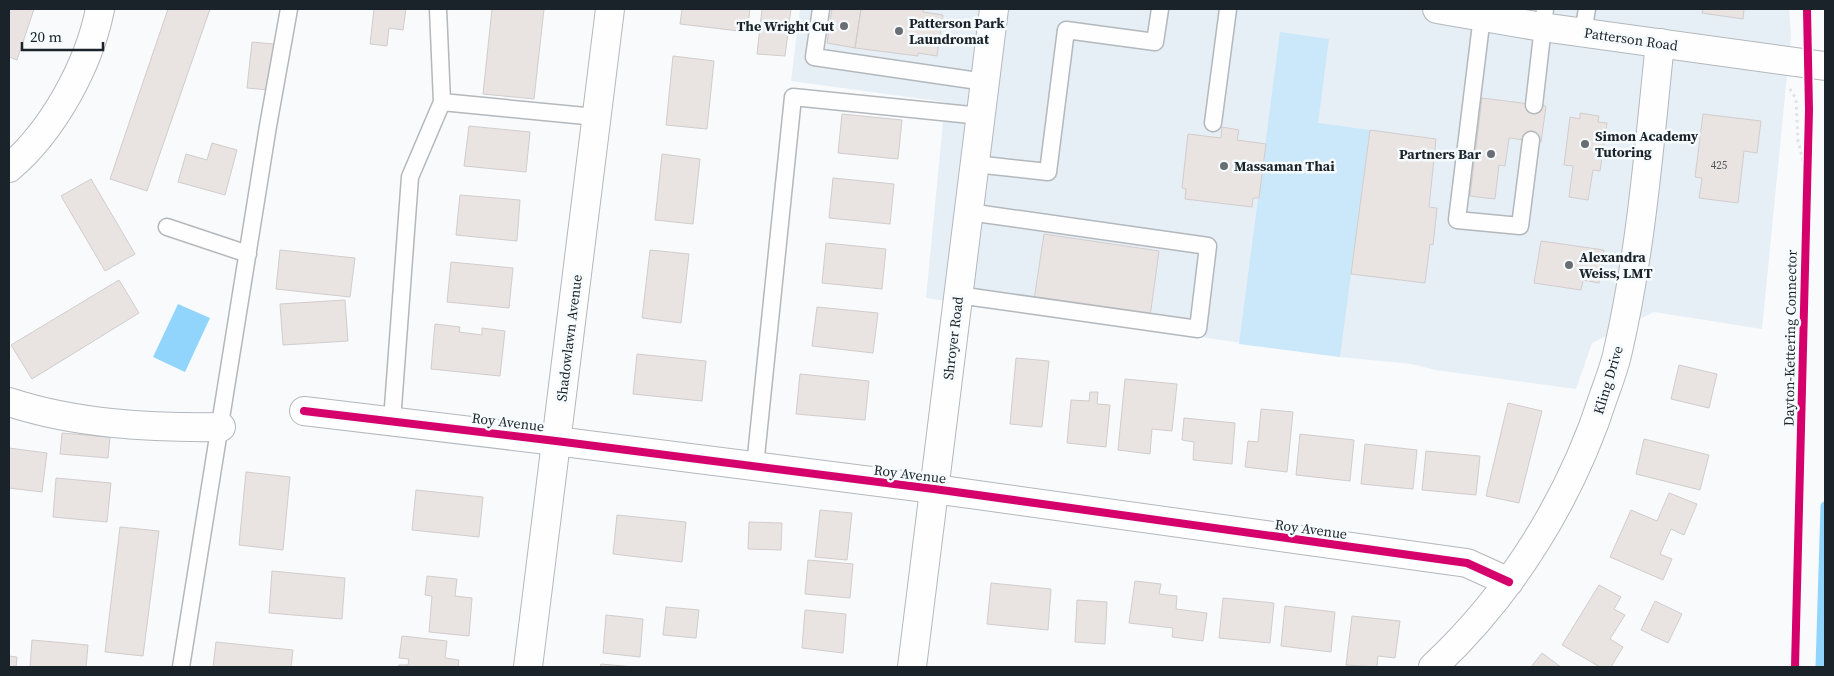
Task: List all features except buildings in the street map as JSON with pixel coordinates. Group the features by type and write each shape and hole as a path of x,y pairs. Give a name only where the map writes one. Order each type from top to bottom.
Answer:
{"street":[{"path":"9,168 23,156 56,113 80,70 97,26 100,9"},
{"name":"Shadowlawn Avenue","path":"528,667 610,9"},
{"name":"Shroyer Road","path":"912,667 994,9"},
{"name":"Patterson Road","path":"1454,11 1585,20 1660,44 1825,66"},
{"name":"Kling Drive","path":"1433,667 1480,619 1509,582 1540,536 1571,481 1595,424 1617,356 1630,294 1642,216 1660,44"},
{"path":"9,402 76,418 172,427 221,427"},
{"name":"Roy Avenue","path":"304,411 934,489 1467,564 1509,582"}],"lane":[{"path":"181,667 268,126 289,9"},
{"path":"392,422 410,177 442,102 438,9"},
{"path":"821,9 814,57 985,82"},
{"path":"975,164 1048,172 1066,30 1155,42 1160,9"},
{"path":"1213,123 1228,9"},
{"path":"1454,11 1457,220 1520,226 1531,140"},
{"path":"1534,105 1544,18"},
{"path":"755,466 793,98 981,116"},
{"path":"442,102 596,117"},
{"path":"958,295 1198,329 1208,246 969,212"},
{"path":"166,227 248,254"}],"path":[{"path":"1796,99 1798,141 1807,176"},
{"path":"1806,186 1808,148"}],"shaded area":[{"path":"800,9 1789,9 1791,35 1762,329 1654,312 1592,343 1576,389 1436,370 1411,364 1340,357 926,298 945,102 791,81"},
{"path":"1280,32 1329,39 1318,123 1370,130 1340,357 1239,344"}],"water":[{"path":"178,304 210,318 185,372 153,357"}],"waterway":[{"path":"1820,667 1825,506"}],"cycle path":[{"name":"Dayton-Kettering Connector","path":"1795,667 1809,110 1807,9"},
{"path":"304,411 934,489 1467,563 1509,582"}],"place":[{"name":"The Wright Cut","path":"844,26"},
{"name":"Patterson Park Laundromat","path":"899,31"},
{"name":"Simon Academy Tutoring","path":"1585,144"},
{"name":"Partners Bar","path":"1491,154"},
{"name":"Massaman Thai","path":"1224,166"},
{"name":"Alexandra Weiss, LMT","path":"1569,265"}]}
